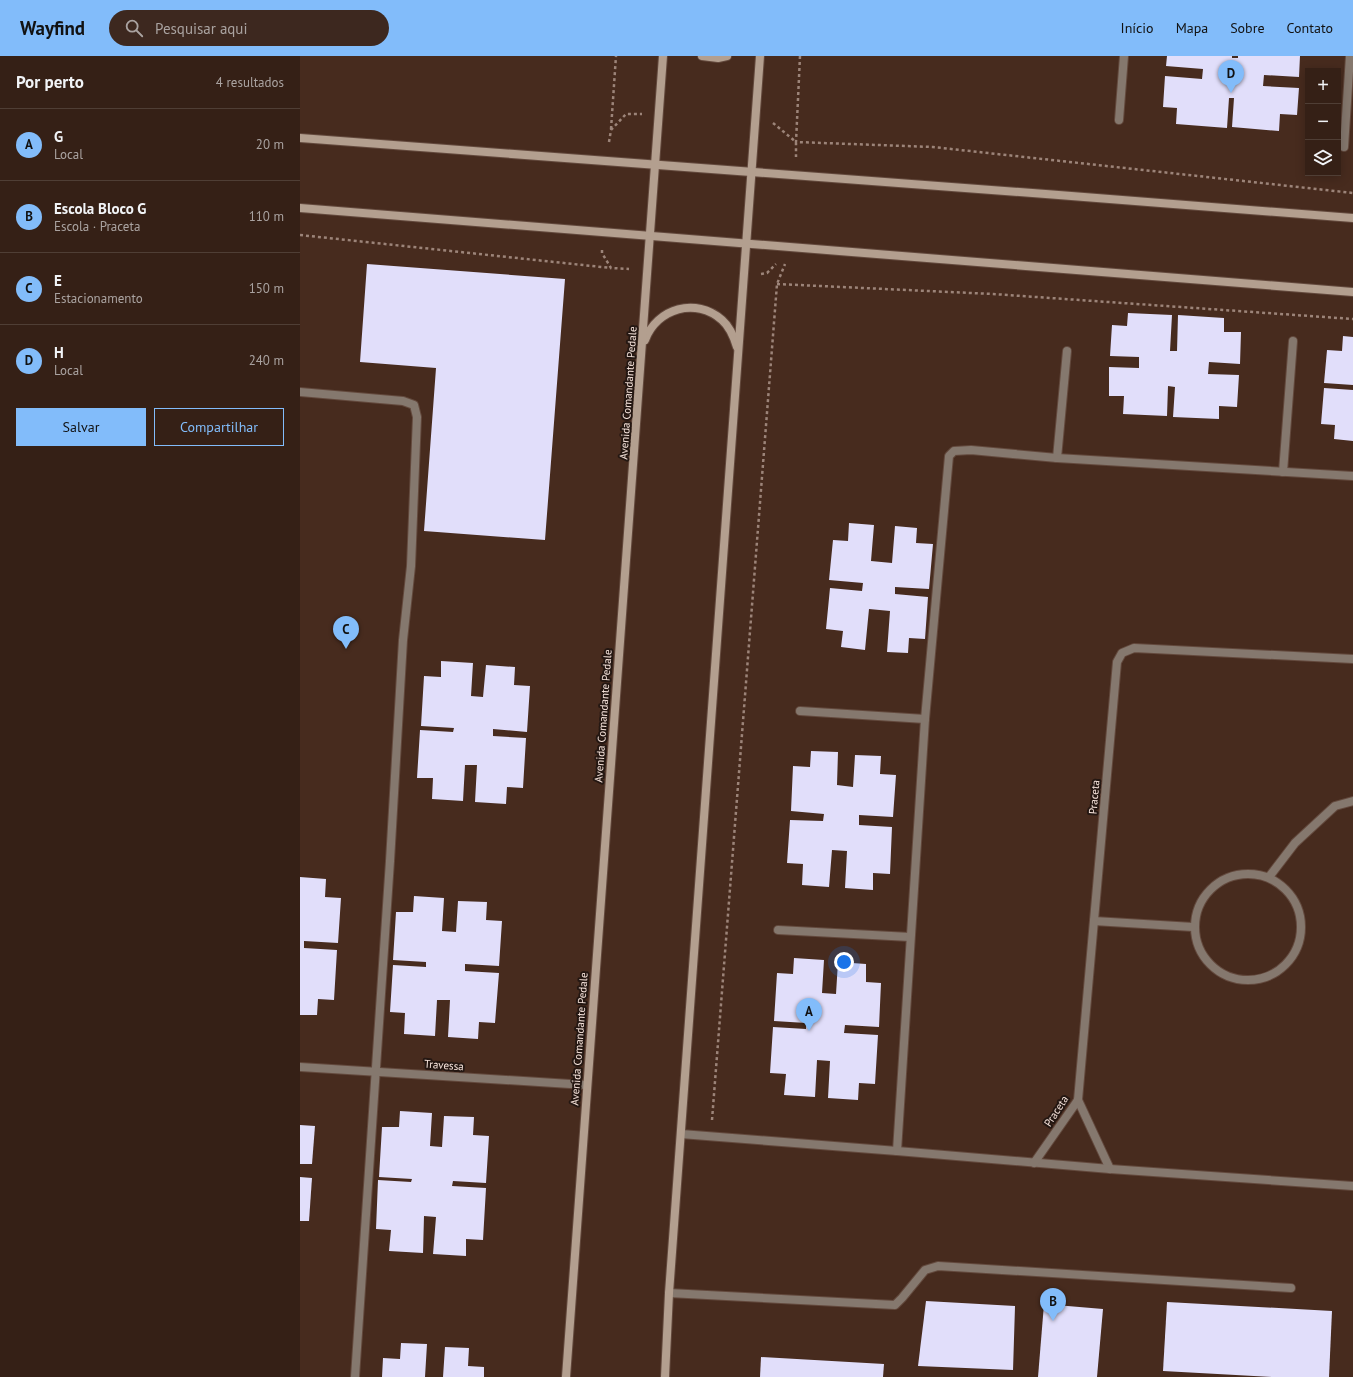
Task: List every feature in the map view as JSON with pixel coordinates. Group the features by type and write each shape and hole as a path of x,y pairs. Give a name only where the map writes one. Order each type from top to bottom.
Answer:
{"street":[{"name":"Avenida Comandante Pedale","path":"566,1377 586,1085 642,355 663,56"},
{"path":"702,56 718,58 727,56"},
{"path":"665,1377 669,1293 754,121 760,56"},
{"path":"1119,120 1124,56"},
{"path":"1344,147 1350,56"},
{"path":"300,138 538,154 606,161 796,174 1353,218"},
{"path":"300,208 1353,292"},
{"path":"642,355 645,339 652,325 664,315 679,308 695,307 710,311 723,321 733,333 738,349 737,365"},
{"path":"1283,472 1293,341"},
{"path":"1058,458 1067,351"},
{"path":"300,392 403,401 414,405 417,417 411,566 403,640 390,861 355,1377"},
{"path":"897,1151 925,719 949,456 954,451 971,450 1058,458 1353,476"},
{"name":"Praceta","path":"1034,1163 1078,1100 1117,662 1122,653 1134,648 1353,659"},
{"path":"800,711 925,719"},
{"path":"1269,877 1295,844 1335,806 1353,801"},
{"path":"1251,873 1269,877 1285,887 1298,906 1302,925 1298,946 1288,962 1269,976 1251,980 1241,980 1223,974 1208,963 1199,948 1193,927 1198,908 1208,892 1218,882 1235,875 1251,873"},
{"path":"1094,921 1193,927"},
{"path":"778,930 910,937"},
{"name":"Travessa","path":"300,1067 586,1085"},
{"path":"1078,1100 1110,1169"},
{"path":"681,1134 1110,1169 1353,1186"},
{"path":"669,1293 895,1304 902,1298 925,1270 938,1266 1291,1288"}],"path":[{"path":"606,161 611,130 616,56"},
{"path":"796,174 800,56"},
{"path":"611,130 626,114 659,114"},
{"path":"754,121 774,123 796,142 933,148 1353,193"},
{"path":"601,231 602,253 611,268"},
{"path":"300,235 647,271"},
{"path":"743,278 767,273 791,247"},
{"path":"711,1136 777,284 791,247"},
{"path":"777,284 993,294 1353,319"}],"building":[{"path":"1167,56 1232,56 1232,58 1238,58 1238,56 1300,56 1299,77 1264,75 1263,86 1299,88 1297,115 1280,114 1279,131 1232,127 1234,98 1229,98 1227,128 1176,124 1177,108 1163,107 1165,76 1202,79 1203,69 1166,66"},
{"path":"367,264 565,279 545,540 424,531 436,368 360,362"},
{"path":"1128,313 1172,315 1170,351 1177,351 1178,315 1224,318 1224,332 1241,332 1240,364 1209,362 1208,374 1239,375 1237,407 1219,406 1219,419 1173,417 1175,387 1168,386 1167,416 1123,414 1124,396 1109,396 1109,367 1139,368 1139,357 1110,356 1112,325 1127,326"},
{"path":"1343,336 1353,337 1353,385 1324,383 1327,350 1342,351"},
{"path":"1324,388 1353,390 1353,441 1334,439 1335,425 1321,424"},
{"path":"849,523 874,525 871,561 892,563 895,526 917,528 916,543 933,544 929,589 895,587 895,594 928,597 925,639 909,638 908,653 887,652 890,611 869,609 865,650 841,647 843,631 826,629 830,588 862,591 863,583 829,580 833,540 848,541"},
{"path":"441,661 473,663 471,696 483,697 486,665 515,667 514,685 530,686 527,732 493,729 493,736 526,738 523,788 507,787 506,804 475,802 477,765 465,765 463,801 432,799 433,778 417,778 420,730 453,732 454,728 421,726 424,676 441,677"},
{"path":"811,751 838,752 837,785 853,787 855,755 881,756 880,774 896,775 893,817 859,815 859,825 892,827 890,874 873,873 873,890 845,888 847,851 832,850 829,887 802,885 803,864 787,863 790,820 823,821 824,814 791,811 793,766 810,767"},
{"path":"300,877 326,879 325,897 341,898 338,943 304,941 304,948 337,950 334,1000 318,999 317,1015 300,1015"},
{"path":"414,896 444,898 442,931 456,932 458,901 487,902 486,920 502,921 499,966 465,964 465,971 499,973 495,1023 479,1022 478,1039 448,1037 450,1000 437,1000 435,1036 404,1034 405,1013 390,1012 393,965 426,967 426,962 393,960 396,912 413,912"},
{"path":"794,958 824,960 822,993 836,994 838,962 866,964 866,982 881,983 879,1027 845,1025 844,1033 878,1035 875,1084 859,1083 858,1100 828,1098 830,1061 817,1060 815,1097 784,1095 786,1074 770,1073 773,1027 806,1029 806,1023 774,1021 777,973 793,974"},
{"path":"400,1111 432,1113 430,1146 442,1147 444,1116 474,1117 473,1135 489,1136 486,1183 453,1181 452,1186 486,1188 483,1240 466,1239 466,1256 433,1254 436,1217 424,1216 423,1253 389,1251 391,1230 376,1229 378,1180 411,1182 412,1179 379,1177 382,1127 399,1127"},
{"path":"300,1125 315,1126 312,1164 300,1164"},
{"path":"300,1177 312,1178 309,1221 300,1221"},
{"path":"926,1301 1015,1306 1013,1370 918,1366"},
{"path":"1167,1302 1332,1311 1329,1377 1272,1377 1163,1371"},
{"path":"1044,1304 1103,1309 1097,1377 1038,1377"},
{"path":"401,1343 427,1344 425,1377 382,1377 383,1358 400,1359"},
{"path":"445,1347 469,1348 468,1366 484,1367 484,1377 443,1377"},
{"path":"761,1357 884,1364 883,1377 760,1377"}],"place":[{"name":"H","path":"1231,93"},
{"name":"E","path":"346,649"},
{"name":"G","path":"809,1031"},
{"name":"Escola Bloco G","path":"1053,1321"}]}
